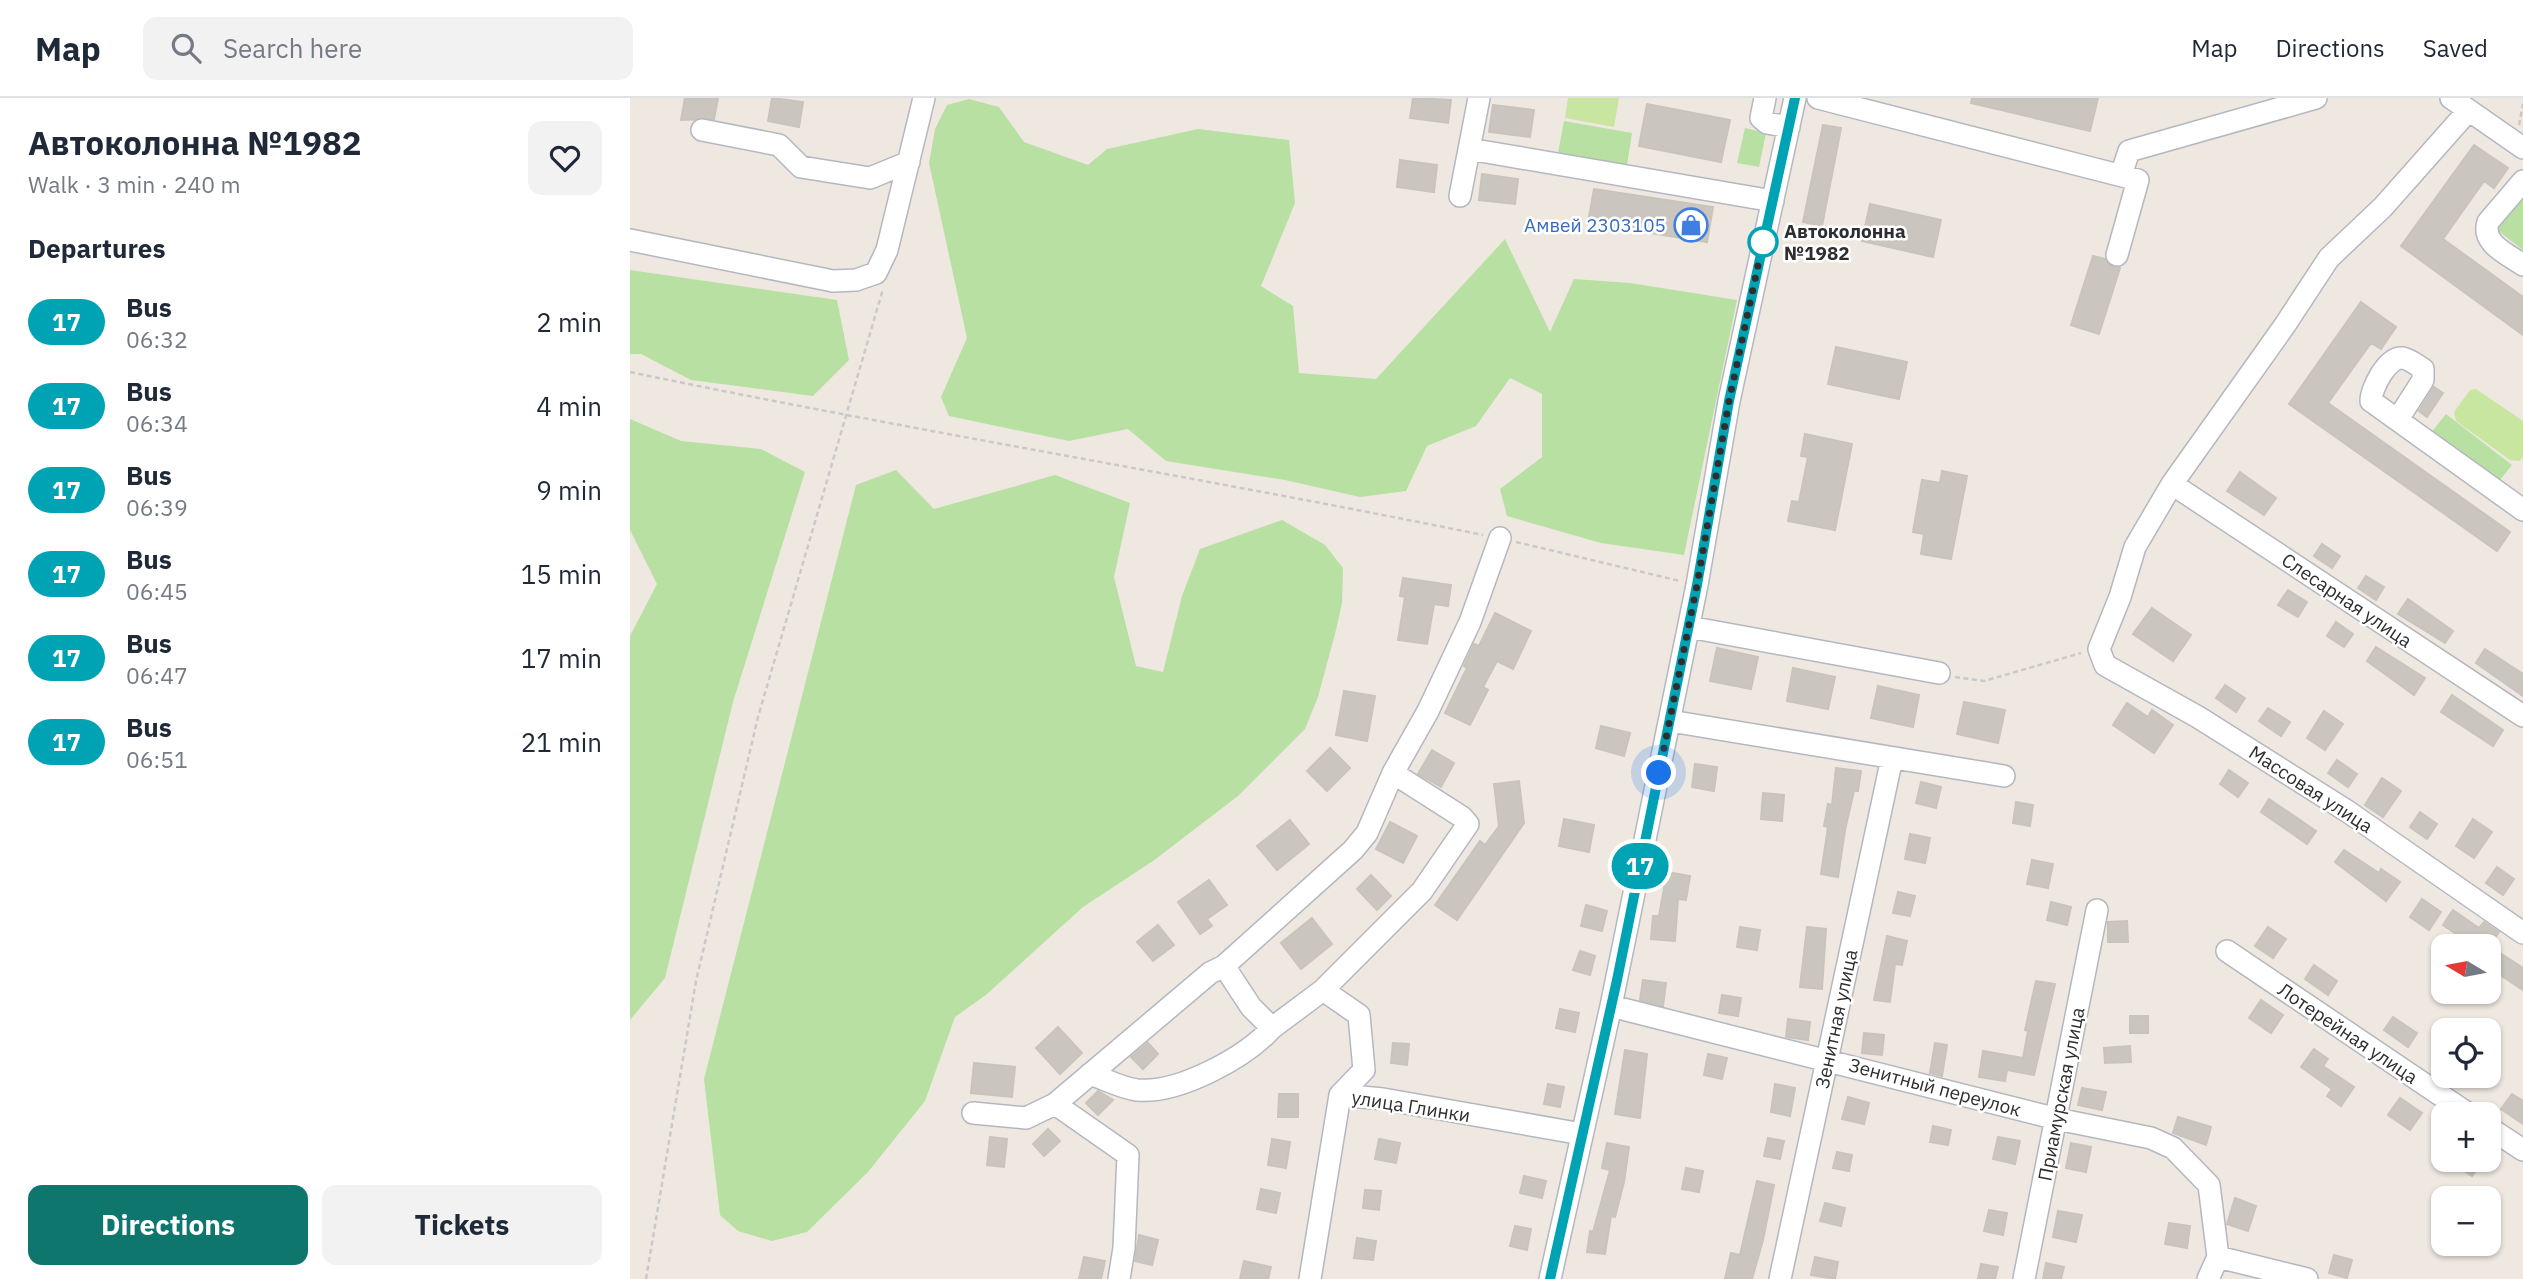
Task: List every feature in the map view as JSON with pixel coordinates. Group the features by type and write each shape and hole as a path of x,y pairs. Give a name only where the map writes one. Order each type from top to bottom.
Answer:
{"street":[{"path":"630,240 833,281 856,280 876,273 887,250 924,98"},
{"path":"1460,196 1479,98"},
{"path":"1765,98 1762,118 1767,123 1789,127"},
{"path":"1550,1279 1611,1006 1689,627 1729,401 1795,98"},
{"path":"1818,98 2138,180 2117,255"},
{"path":"2122,175 2129,151 2316,98"},
{"path":"2451,98 2523,148"},
{"path":"2095,650 2120,597 2135,547 2172,484 2329,258 2383,207 2468,111"},
{"path":"702,130 779,145 801,167 870,177 909,162"},
{"path":"1469,149 1773,201"},
{"path":"2523,181 2488,222 2486,230 2490,241 2523,265"},
{"path":"2398,419 2523,510"},
{"name":"Слесарная улица","path":"2172,484 2523,716"},
{"path":"973,1113 1026,1118 1055,1104 1210,973 1224,966 1353,850 1367,833 1393,774 1428,711 1470,622 1500,538"},
{"path":"1689,627 1938,673"},
{"name":"Массовая улица","path":"2095,650 2105,664 2198,718 2347,811 2523,933"},
{"path":"1670,721 2004,776"},
{"name":"Зенитная улица","path":"1780,1279 1892,758"},
{"path":"1090,1074 1139,1090 1177,1087 1257,1045 1272,1028 1323,990 1422,891 1468,824 1462,817 1393,774"},
{"name":"Приамурская улица","path":"2024,1279 2097,910"},
{"name":"Лотерейная улица","path":"2227,951 2451,1102"},
{"path":"1224,966 1251,1007 1272,1028"},
{"path":"1323,990 1359,1015 1364,1070 1340,1095"},
{"name":"Зенитный переулок","path":"1611,1006 2057,1119 2151,1138 2173,1148 2209,1185 2216,1220 2218,1257"},
{"name":"улица Глинки","path":"1310,1279 1340,1095 1583,1133"},
{"path":"1055,1104 1128,1156 1124,1248 1119,1279"},
{"path":"2501,1136 2523,1150"},
{"path":"2208,1279 2218,1257 2307,1279"}],"path":[{"path":"646,1279 699,968 758,717 885,284"},
{"path":"630,372 846,417 1279,493"},
{"path":"1938,673 1984,681 2095,650"}],"green space":[{"path":"1568,98 1619,98 1614,127 1565,118"},
{"path":"969,99 999,107 1024,142 1088,165 1107,149 1198,129 1289,140 1295,203 1261,286 1293,306 1299,373 1376,379 1505,239 1550,332 1574,279 1630,283 1737,300 1684,555 1601,543 1507,516 1500,489 1542,457 1542,394 1510,378 1476,426 1427,446 1406,491 1360,497 1285,480 1166,461 1128,429 1069,441 949,416 941,397 967,338 929,163 935,129 947,105"},
{"path":"1564,121 1632,133 1627,165 1558,153"},
{"path":"1745,128 1766,133 1759,167 1737,163"},
{"path":"2523,197 2523,250 2497,230"},
{"path":"630,270 837,300 849,360 813,396 691,380 641,354 630,354"},
{"path":"2476,389 2523,421 2523,457 2519,461 2510,460 2456,421 2454,412 2470,390"},
{"path":"2446,414 2512,465 2496,485 2430,434"},
{"path":"630,419 681,441 761,449 805,472 733,702 665,978 630,1020 630,636 657,584 630,530"},
{"path":"896,470 934,509 1055,475 1130,503 1114,577 1136,666 1163,672 1182,596 1200,549 1282,520 1325,545 1343,568 1342,603 1318,697 1305,729 1238,796 1153,861 1083,907 987,994 955,1017 925,1101 868,1172 807,1232 772,1241 738,1231 720,1215 704,1079 856,485"}],"building":[{"path":"685,98 718,98 714,119 681,120"},
{"path":"772,98 803,102 799,127 768,121"},
{"path":"1413,98 1451,100 1448,123 1410,118"},
{"path":"1972,98 2098,98 2090,131 1971,103"},
{"path":"1647,104 1730,120 1721,162 1639,146"},
{"path":"1493,105 1534,110 1530,137 1489,132"},
{"path":"1823,125 1841,128 1822,226 1803,222"},
{"path":"2474,145 2508,168 2494,188 2484,181 2443,239 2523,297 2523,335 2401,246"},
{"path":"1400,160 1437,165 1434,192 1397,187"},
{"path":"1482,174 1518,179 1515,204 1479,200"},
{"path":"1594,189 1713,207 1707,242 1588,223"},
{"path":"1870,204 1941,220 1933,257 1862,241"},
{"path":"2093,256 2105,259 2113,267 2120,268 2099,334 2071,325"},
{"path":"2361,302 2396,327 2381,349 2371,343 2328,403 2510,532 2497,551 2289,404"},
{"path":"1836,347 1907,362 1899,399 1828,384"},
{"path":"2434,387 2443,393 2427,417 2419,411"},
{"path":"1805,434 1852,444 1835,530 1788,521 1792,501 1799,502 1808,457 1801,456"},
{"path":"1942,471 1967,476 1951,559 1921,554 1924,534 1913,532 1922,480 1940,483"},
{"path":"2240,472 2276,498 2264,515 2227,491"},
{"path":"2322,544 2340,556 2332,568 2314,556"},
{"path":"2366,576 2384,587 2376,600 2358,588"},
{"path":"1403,578 1451,585 1448,606 1434,604 1427,644 1398,640 1405,597 1400,596"},
{"path":"2288,590 2307,602 2298,617 2278,605"},
{"path":"2408,599 2453,631 2445,643 2398,614"},
{"path":"2152,608 2191,635 2173,661 2133,634"},
{"path":"1495,613 1531,631 1513,669 1497,661 1483,687 1488,690 1470,725 1445,713 1467,668 1464,666 1474,644 1479,646"},
{"path":"2336,622 2353,634 2344,647 2327,636"},
{"path":"2376,647 2425,678 2414,695 2367,661"},
{"path":"1717,648 1758,657 1751,689 1710,681"},
{"path":"2485,649 2523,674 2523,696 2476,663"},
{"path":"1793,668 1835,677 1828,709 1787,701"},
{"path":"2225,685 2245,698 2236,712 2216,698"},
{"path":"1878,686 1919,695 1913,727 1871,718"},
{"path":"1344,691 1375,696 1367,741 1336,735"},
{"path":"2452,695 2503,730 2493,746 2441,712"},
{"path":"1964,702 2005,710 1998,743 1957,734"},
{"path":"2127,703 2148,717 2152,710 2173,725 2154,753 2113,725"},
{"path":"2268,708 2290,722 2281,736 2259,721"},
{"path":"2324,711 2343,724 2325,750 2307,738"},
{"path":"1601,726 1630,733 1624,756 1596,748"},
{"path":"1330,748 1350,768 1327,791 1307,771"},
{"path":"1432,750 1454,763 1441,787 1418,774"},
{"path":"2337,760 2357,774 2348,787 2328,773"},
{"path":"1695,764 1717,767 1714,791 1692,787"},
{"path":"1836,768 1861,771 1858,791 1854,791 1845,830 1838,877 1821,874 1828,827 1824,826 1828,804 1832,805"},
{"path":"2229,770 2248,783 2238,797 2220,784"},
{"path":"2382,778 2401,791 2383,817 2365,805"},
{"path":"1519,781 1524,823 1457,920 1435,905 1480,841 1485,845 1499,826 1494,784"},
{"path":"1921,782 1941,787 1936,808 1916,803"},
{"path":"1763,793 1784,795 1782,821 1761,819"},
{"path":"2269,799 2316,831 2307,844 2261,812"},
{"path":"2016,802 2033,805 2030,826 2013,823"},
{"path":"2420,812 2437,824 2427,839 2410,827"},
{"path":"1564,819 1594,825 1589,852 1559,846"},
{"path":"2473,819 2492,832 2474,858 2456,846"},
{"path":"1290,820 1309,844 1277,870 1257,846"},
{"path":"1390,822 1417,836 1403,863 1376,849"},
{"path":"1910,834 1930,838 1925,863 1905,859"},
{"path":"2344,850 2379,873 2381,869 2400,882 2386,901 2335,862"},
{"path":"2032,860 2053,864 2048,888 2027,884"},
{"path":"2497,867 2514,879 2503,895 2486,883"},
{"path":"1667,872 1690,876 1686,900 1678,899 1675,941 1651,939 1653,916 1659,916"},
{"path":"1371,875 1391,896 1377,910 1357,889"},
{"path":"1209,880 1227,905 1207,919 1212,926 1200,934 1178,902"},
{"path":"1898,892 1915,896 1910,916 1893,913"},
{"path":"2422,899 2441,912 2429,930 2410,917"},
{"path":"2051,902 2071,907 2067,925 2047,920"},
{"path":"1586,905 1607,911 1602,931 1581,926"},
{"path":"2453,910 2479,928 2484,922 2499,932 2456,934 2443,925"},
{"path":"1312,918 1332,944 1301,969 1281,943"},
{"path":"2127,921 2128,942 2108,942 2108,922"},
{"path":"1158,925 1174,945 1153,961 1137,942"},
{"path":"1740,927 1760,930 1757,950 1737,947"},
{"path":"1807,927 1826,929 1822,989 1800,987"},
{"path":"2268,927 2286,939 2273,958 2255,946"},
{"path":"1887,936 1907,941 1902,965 1895,964 1890,1002 1874,1000"},
{"path":"1580,951 1595,956 1590,975 1573,970"},
{"path":"2501,954 2523,968 2523,990 2501,976"},
{"path":"2314,965 2337,981 2328,995 2305,979"},
{"path":"1643,980 1666,983 1663,1006 1640,1000"},
{"path":"2036,981 2055,984 2034,1075 2007,1070 2005,1081 1979,1077 1983,1051 2023,1058 2028,1031 2025,1030"},
{"path":"1722,995 1741,998 1738,1016 1719,1013"},
{"path":"2261,1000 2283,1015 2271,1033 2249,1018"},
{"path":"1560,1009 1579,1013 1575,1032 1556,1028"},
{"path":"2130,1016 2148,1016 2148,1033 2130,1033"},
{"path":"2393,1017 2417,1033 2408,1047 2384,1030"},
{"path":"1788,1019 1810,1022 1808,1040 1786,1037"},
{"path":"1058,1027 1082,1053 1060,1074 1036,1048"},
{"path":"1864,1033 1884,1035 1882,1055 1862,1053"},
{"path":"1148,1043 1158,1054 1143,1069 1131,1057"},
{"path":"1393,1043 1409,1044 1407,1065 1391,1063"},
{"path":"1935,1043 1947,1045 1942,1076 1930,1073"},
{"path":"2130,1046 2131,1062 2105,1063 2104,1048"},
{"path":"2314,1049 2328,1059 2323,1066 2354,1087 2341,1106 2327,1096 2332,1089 2301,1067"},
{"path":"1625,1050 1647,1054 1640,1118 1615,1114"},
{"path":"1708,1054 1727,1058 1722,1079 1704,1075"},
{"path":"974,1063 1015,1067 1012,1097 971,1093"},
{"path":"1548,1084 1564,1087 1560,1107 1544,1104"},
{"path":"1775,1084 1795,1088 1790,1116 1771,1112"},
{"path":"2082,1088 2106,1092 2102,1110 2078,1105"},
{"path":"1098,1091 1113,1100 1098,1115 1086,1103"},
{"path":"1279,1094 1298,1094 1298,1117 1278,1117"},
{"path":"2512,1094 2523,1101 2523,1124 2501,1109"},
{"path":"1848,1097 1869,1103 1864,1124 1842,1119"},
{"path":"2400,1098 2422,1113 2410,1130 2388,1115"},
{"path":"2178,1117 2211,1127 2206,1145 2173,1133"},
{"path":"1933,1126 1951,1130 1948,1145 1930,1142"},
{"path":"1048,1129 1060,1141 1044,1156 1033,1144"},
{"path":"990,1137 1007,1139 1004,1167 987,1165"},
{"path":"1998,1137 2020,1141 2015,1164 1993,1159"},
{"path":"1768,1138 1784,1141 1780,1159 1764,1156"},
{"path":"1272,1139 1290,1142 1286,1168 1268,1165"},
{"path":"1379,1139 1400,1143 1396,1163 1375,1159"},
{"path":"1607,1143 1629,1147 1624,1182 1615,1217 1611,1216 1605,1254 1587,1252 1590,1231 1593,1232 1610,1170 1602,1168"},
{"path":"2071,1143 2091,1147 2086,1172 2066,1168"},
{"path":"1837,1152 1852,1155 1849,1171 1833,1168"},
{"path":"1686,1168 1703,1171 1699,1192 1682,1189"},
{"path":"1524,1176 1546,1181 1542,1198 1520,1193"},
{"path":"1757,1181 1774,1185 1752,1279 1725,1279 1731,1253 1740,1255"},
{"path":"1261,1189 1280,1193 1276,1213 1257,1209"},
{"path":"1365,1190 1381,1191 1379,1210 1363,1208"},
{"path":"2235,1198 2256,1206 2248,1231 2227,1224"},
{"path":"1825,1203 1845,1208 1841,1226 1820,1221"},
{"path":"1989,1210 2007,1213 2003,1235 1984,1231"},
{"path":"2058,1211 2082,1215 2076,1242 2053,1237"},
{"path":"2169,1223 2190,1226 2187,1248 2165,1244"},
{"path":"1515,1226 1531,1229 1527,1250 1510,1246"},
{"path":"1139,1235 1158,1240 1152,1265 1135,1261"},
{"path":"1357,1238 1376,1241 1373,1260 1354,1258"},
{"path":"2334,1255 2352,1260 2347,1278 2329,1273"},
{"path":"1084,1257 1105,1261 1101,1279 1079,1279"},
{"path":"1815,1257 1838,1262 1835,1279 1811,1275"},
{"path":"1244,1261 1271,1267 1268,1279 1240,1279"},
{"path":"2046,1263 2064,1267 2061,1279 2043,1279"},
{"path":"1981,1264 1998,1267 1995,1279 1978,1279"}],"bus line":[{"name":"17","path":"1550,1279 1617,980 1697,585 1729,401 1795,98"}],"place":[{"name":"Амвей 2303105","path":"1691,225"},
{"name":"Автоколонна №1982","path":"1763,242"}],"route":[{"path":"1659,773 1697,585 1729,401 1763,242"}]}
